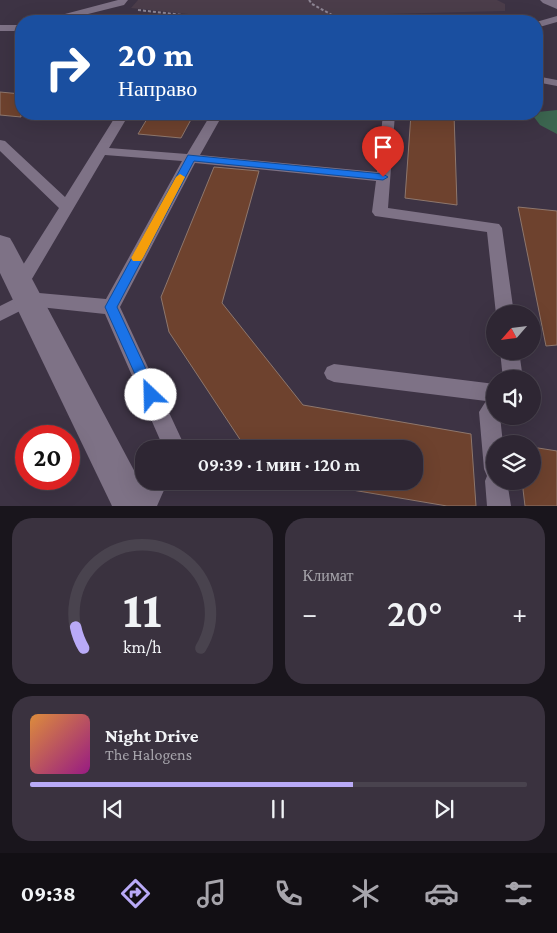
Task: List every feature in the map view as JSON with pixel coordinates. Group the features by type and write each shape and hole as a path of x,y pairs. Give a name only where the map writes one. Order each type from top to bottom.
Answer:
{"street":[{"path":"548,0 557,4"},
{"path":"0,245 16,299 133,506"}],"lane":[{"path":"73,15 121,3 124,0"},
{"path":"543,23 557,19"},
{"path":"0,28 15,28"},
{"path":"543,80 557,83"},
{"path":"111,307 16,299 67,207 120,120"},
{"path":"111,307 213,120"},
{"path":"388,120 380,212 494,228 504,305"},
{"path":"0,144 67,207"},
{"path":"101,152 191,158 383,177"},
{"path":"111,307 171,440"},
{"path":"334,373 486,392"},
{"path":"144,506 152,490"},
{"path":"497,490 499,506"}],"path":[{"path":"309,0 312,4 332,15"},
{"path":"106,7 180,15"}],"shaded area":[{"path":"138,0 497,0 505,4 505,11 346,15 198,15 131,8"}],"green space":[{"path":"557,110 557,134 540,125 536,120 543,120 543,111"}],"building":[{"path":"0,92 15,93 15,116 0,115"},
{"path":"146,120 191,120 181,138 138,134"},
{"path":"411,120 454,120 457,205 405,198"},
{"path":"214,167 259,171 222,303 303,405 471,434 476,506 447,506 352,490 423,490 423,440 240,440 169,332 161,297"},
{"path":"518,207 557,211 557,345 546,346 541,321 541,305 538,305"},
{"path":"541,448 557,451 557,506 525,506 523,490 541,490"}],"slow traffic":[{"path":"137,258 180,177"}],"route":[{"path":"151,395 111,307 191,158 383,177"}]}
